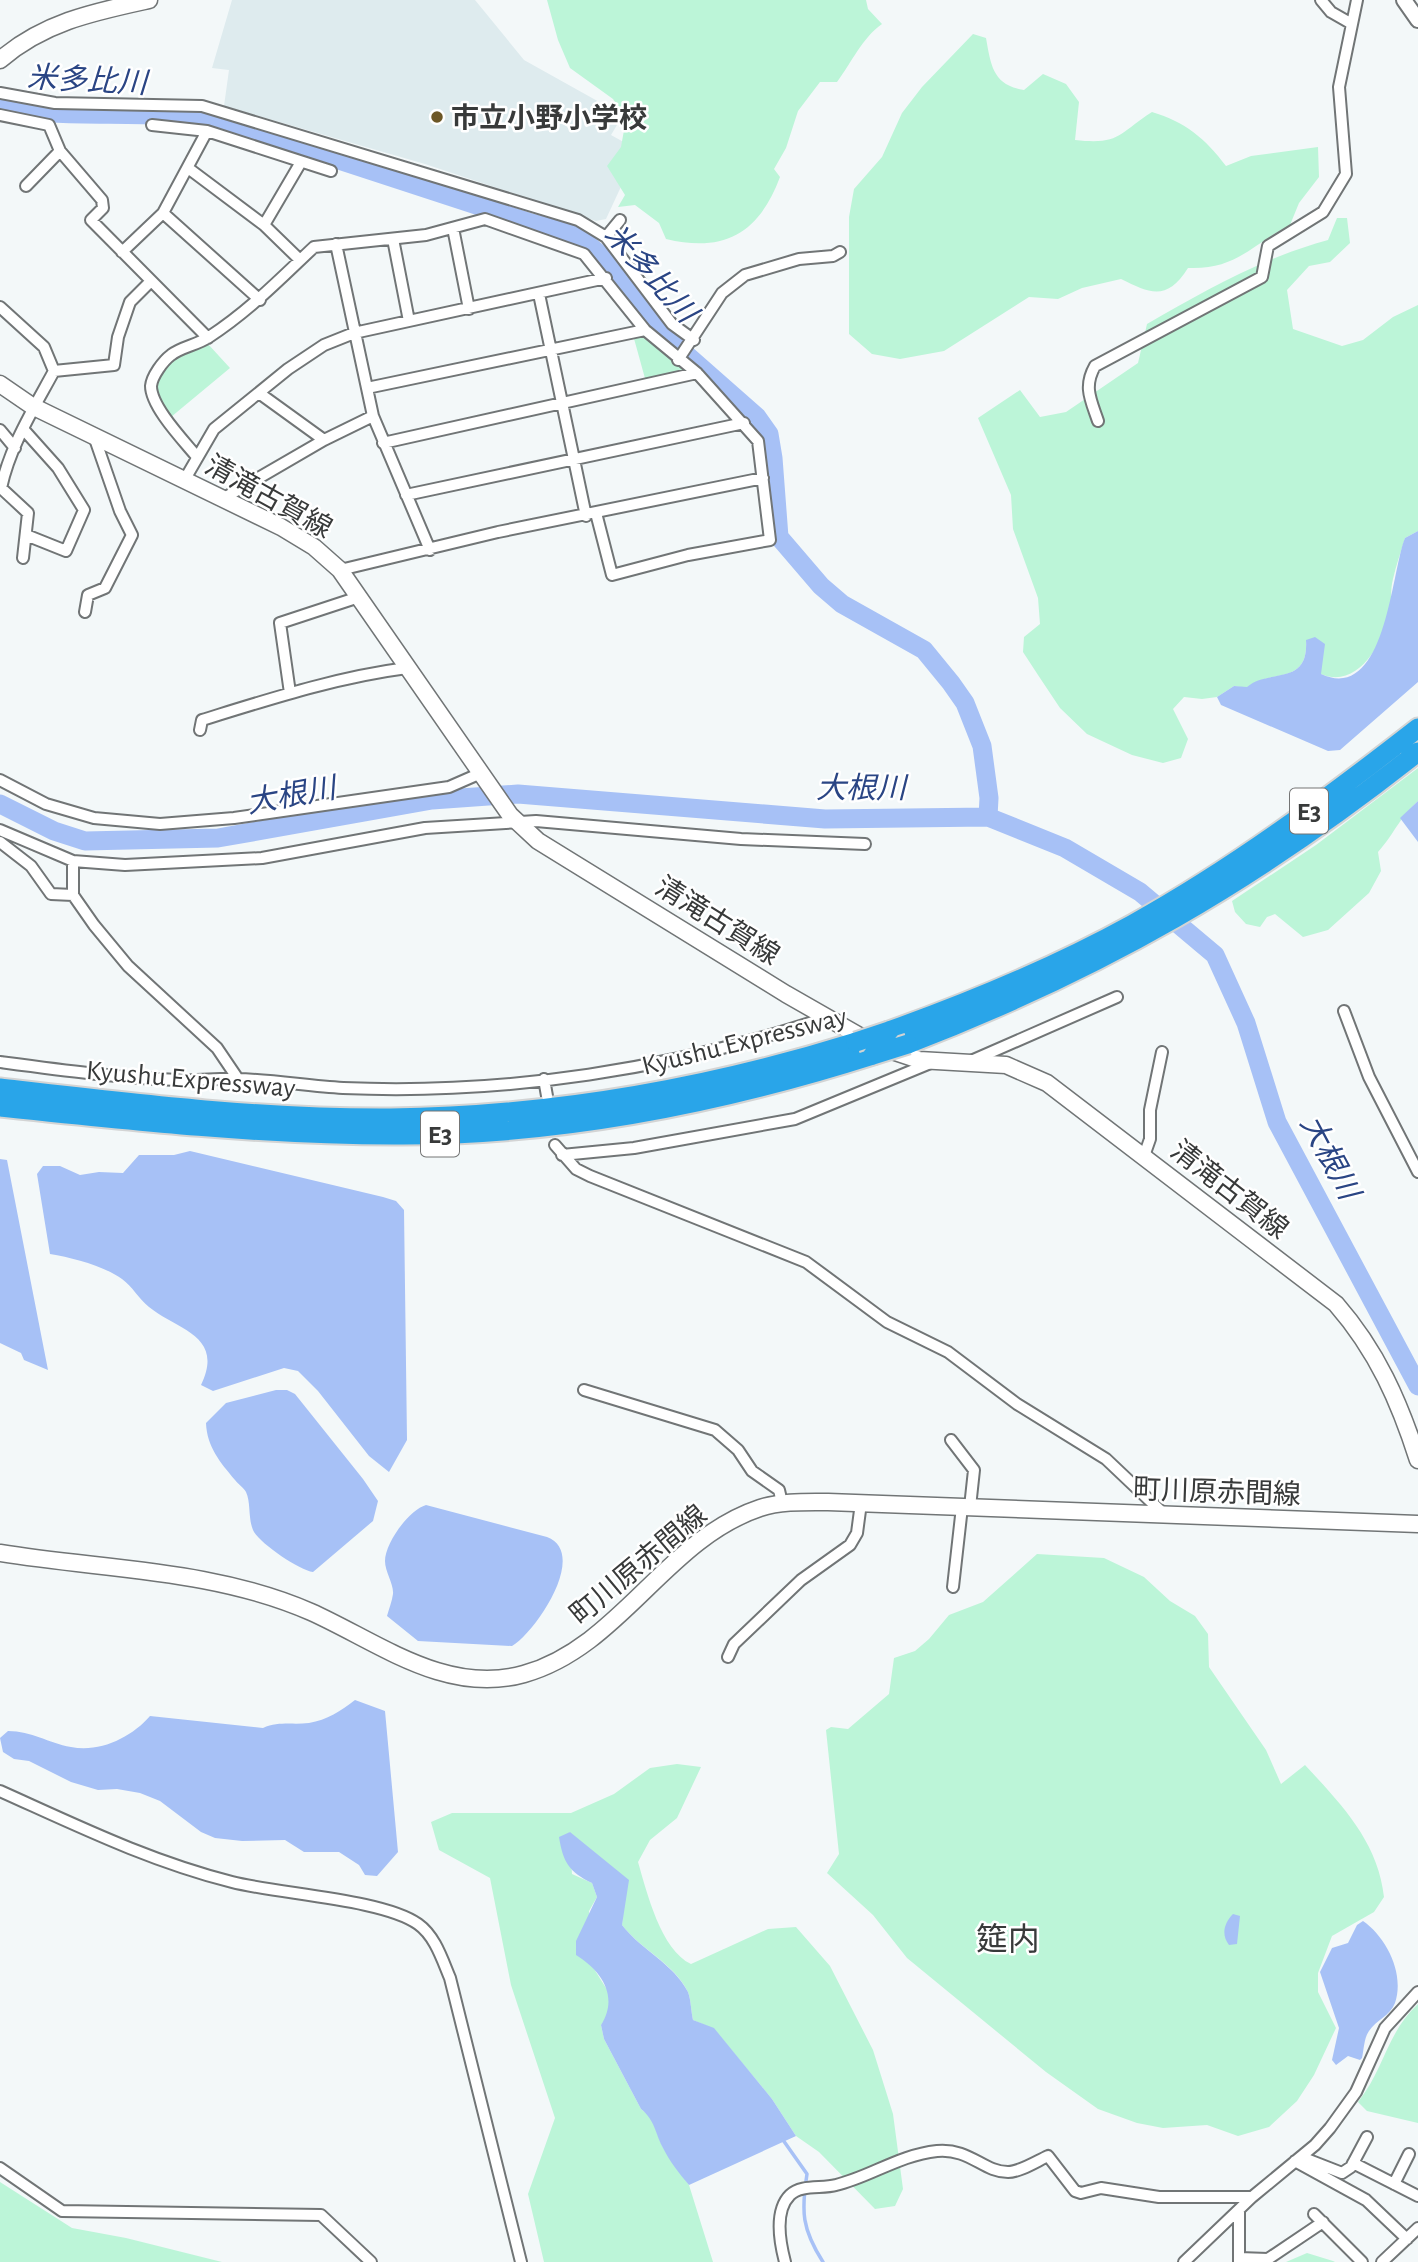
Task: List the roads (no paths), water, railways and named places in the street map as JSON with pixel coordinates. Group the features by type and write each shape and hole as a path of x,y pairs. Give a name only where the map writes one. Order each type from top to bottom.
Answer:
{"highway":[{"name":"Kyushu Expressway","path":"0,1107 228,1130 397,1135 492,1131 592,1121 685,1106 809,1075 908,1044 999,1009 1141,930 1195,887 1294,821 1418,728"},
{"name":"Kyushu Expressway","path":"0,1088 153,1105 391,1118 486,1114 578,1104 674,1090 745,1075 889,1031 992,992 1213,898 1315,830 1418,752"}],"main road":[{"path":"0,60 43,29 72,18 149,0"},
{"name":"清滝古賀線","path":"0,384 32,406 186,479 314,547 340,570 514,820 538,841 877,1046 905,1058 1006,1065 1047,1083 1144,1156 1336,1304 1385,1372 1418,1460"},
{"name":"町川原赤間線","path":"0,1553 232,1585 312,1612 432,1670 466,1678 501,1678 536,1670 571,1653 709,1535 741,1515 782,1503 861,1503 1418,1524"}],"street":[{"path":"1321,0 1331,12 1352,24"},
{"path":"1098,421 1087,390 1087,380 1095,366 1262,277 1268,246 1323,212 1346,174 1339,87 1357,0"},
{"path":"1404,0 1418,19"},
{"path":"0,93 55,103 202,106 578,220 606,237 672,324 694,340"},
{"path":"0,115 49,125 60,151 102,200 103,208 92,220 208,338"},
{"path":"152,125 207,131 331,171"},
{"path":"122,252 163,213 207,131"},
{"path":"26,186 60,151"},
{"path":"264,225 301,162"},
{"path":"188,168 264,225 300,260"},
{"path":"163,213 260,300"},
{"path":"197,457 155,402 151,385 172,354 208,338 260,300 314,247 393,239 485,219 575,249 590,258 645,330 696,373 744,424 758,442 770,540 688,555 612,575 574,460 539,294"},
{"path":"606,237 620,220"},
{"path":"453,228 469,309"},
{"path":"393,239 409,321"},
{"path":"336,244 373,416 430,550"},
{"path":"678,360 694,340 722,293 745,275 799,259 833,256 840,252"},
{"path":"186,479 214,429 324,345 355,333 606,278"},
{"path":"54,371 114,365 118,337 130,302 151,281"},
{"path":"0,307 44,347 54,371"},
{"path":"367,388 645,330"},
{"path":"23,558 28,513 1,488 32,406 54,371"},
{"path":"383,443 696,373"},
{"path":"259,393 324,440"},
{"path":"224,498 324,440 373,416"},
{"path":"406,495 744,424"},
{"path":"0,430 15,448"},
{"path":"24,430 58,468 84,510 66,551 26,535"},
{"path":"85,612 88,595 105,589 132,535 120,511 94,436"},
{"path":"340,570 498,532 764,478"},
{"path":"290,693 280,624 359,597"},
{"path":"200,730 202,720 290,693 376,672 407,668"},
{"path":"0,780 46,804 94,818 160,824 234,818 449,787 481,772"},
{"path":"0,830 74,861 125,865 262,858 425,828 514,820 741,839 865,844"},
{"path":"0,842 31,866 51,894 73,895"},
{"path":"74,861 73,895 128,966 217,1048 238,1079"},
{"path":"971,1061 1117,997"},
{"path":"1344,1011 1369,1077 1418,1172"},
{"path":"0,1062 97,1075 182,1080 238,1079 343,1088 402,1088 544,1079 622,1069 753,1043 828,1017"},
{"path":"1144,1156 1150,1139 1150,1110 1161,1052"},
{"path":"562,1155 717,1135 795,1119 936,1061"},
{"path":"544,1079 547,1096"},
{"path":"555,1145 576,1169 621,1190 727,1228 806,1262 887,1322 948,1352 1017,1404 1106,1459 1165,1515"},
{"path":"584,1390 715,1430 738,1450 752,1471 779,1490 782,1503"},
{"path":"951,1440 974,1470 953,1587"},
{"path":"728,1657 734,1644 801,1580 850,1545 857,1533 861,1503"},
{"path":"0,1791 148,1858 234,1883 392,1913 417,1923 430,1934 450,1978 521,2262"},
{"path":"1184,2262 1252,2197 1322,2137 1349,2101 1385,2028 1418,1992"},
{"path":"1298,2159 1338,2173 1347,2171 1367,2137"},
{"path":"785,2262 780,2222 783,2206 790,2194 799,2190 836,2185 883,2165 938,2151 964,2152 984,2165 1009,2172 1048,2156 1075,2191 1081,2193 1101,2188 1158,2197 1252,2197"},
{"path":"1394,2184 1409,2154"},
{"path":"1298,2159 1366,2200 1407,2239"},
{"path":"1353,2163 1418,2196"},
{"path":"0,2168 62,2211 321,2215 371,2262"},
{"path":"1239,2212 1239,2260 1268,2259 1323,2222"},
{"path":"1314,2214 1362,2262"},
{"path":"1382,2262 1418,2228"}],"water":[{"path":"1418,531 1418,682 1340,750 1328,751 1221,705 1217,697 1234,686 1247,687 1256,681 1294,671 1305,655 1306,640 1315,637 1325,644 1321,674 1343,678 1360,670 1372,653 1382,630 1405,538"},
{"path":"1418,801 1418,842 1400,818"},
{"path":"190,1151 383,1197 396,1201 404,1210 407,1440 389,1472 369,1456 318,1391 298,1371 284,1368 213,1391 201,1385 207,1368 207,1355 195,1336 149,1307 126,1282 114,1274 87,1263 50,1254 37,1174 43,1166 60,1166 80,1175 99,1172 123,1173 139,1155 174,1155"},
{"path":"0,1159 7,1160 48,1370 24,1360 21,1353 0,1343"},
{"path":"276,1390 287,1390 295,1394 378,1501 373,1521 313,1572 289,1561 256,1535 251,1525 246,1492 219,1460 207,1432 206,1423 226,1403"},
{"path":"426,1505 547,1537 559,1546 563,1559 561,1575 554,1592 534,1625 512,1646 418,1641 387,1616 393,1590 385,1565 389,1545 412,1513"},
{"path":"355,1700 385,1711 398,1852 377,1876 365,1875 359,1865 339,1852 304,1852 285,1840 242,1841 215,1838 201,1832 160,1801 140,1793 117,1789 98,1790 71,1782 29,1761 14,1759 3,1752 0,1738 8,1731 71,1747 93,1748 125,1737 150,1716 263,1728 316,1722"},
{"path":"570,1832 629,1880 622,1925 682,1982 689,1995 693,2020 714,2028 772,2099 796,2136 689,2185 675,2167 604,2039 601,2025 608,2004 605,1985 593,1969 576,1955 576,1941 597,1897 592,1883 578,1875 565,1860 559,1837"},
{"path":"1233,1914 1240,1916 1237,1944 1229,1945 1225,1929"},
{"path":"1363,1921 1379,1936 1391,1957 1397,1980 1395,2003 1367,2034 1362,2058 1360,2060 1348,2056 1336,2065 1332,2060 1339,2028 1320,1972 1332,1948 1348,1943 1357,1925"}],"waterway":[{"name":"米多比川","path":"0,103 53,113 162,115 226,123 531,223 572,233 613,266 628,292 665,336 757,417 769,434 779,537 821,586 842,604 924,650 951,683 965,703 982,746 989,798 988,817"},
{"name":"大根川","path":"0,804 54,831 85,841 218,838 432,800 518,794 825,819 988,817 1065,848 1140,892 1215,955 1246,1023 1277,1122 1418,1386"},
{"path":"783,2140 807,2174 805,2220 811,2240 823,2262"}],"place":[{"name":"市立小野小学校","path":"437,117"}],"district":[{"name":"筵内","path":"1008,1939"}]}
